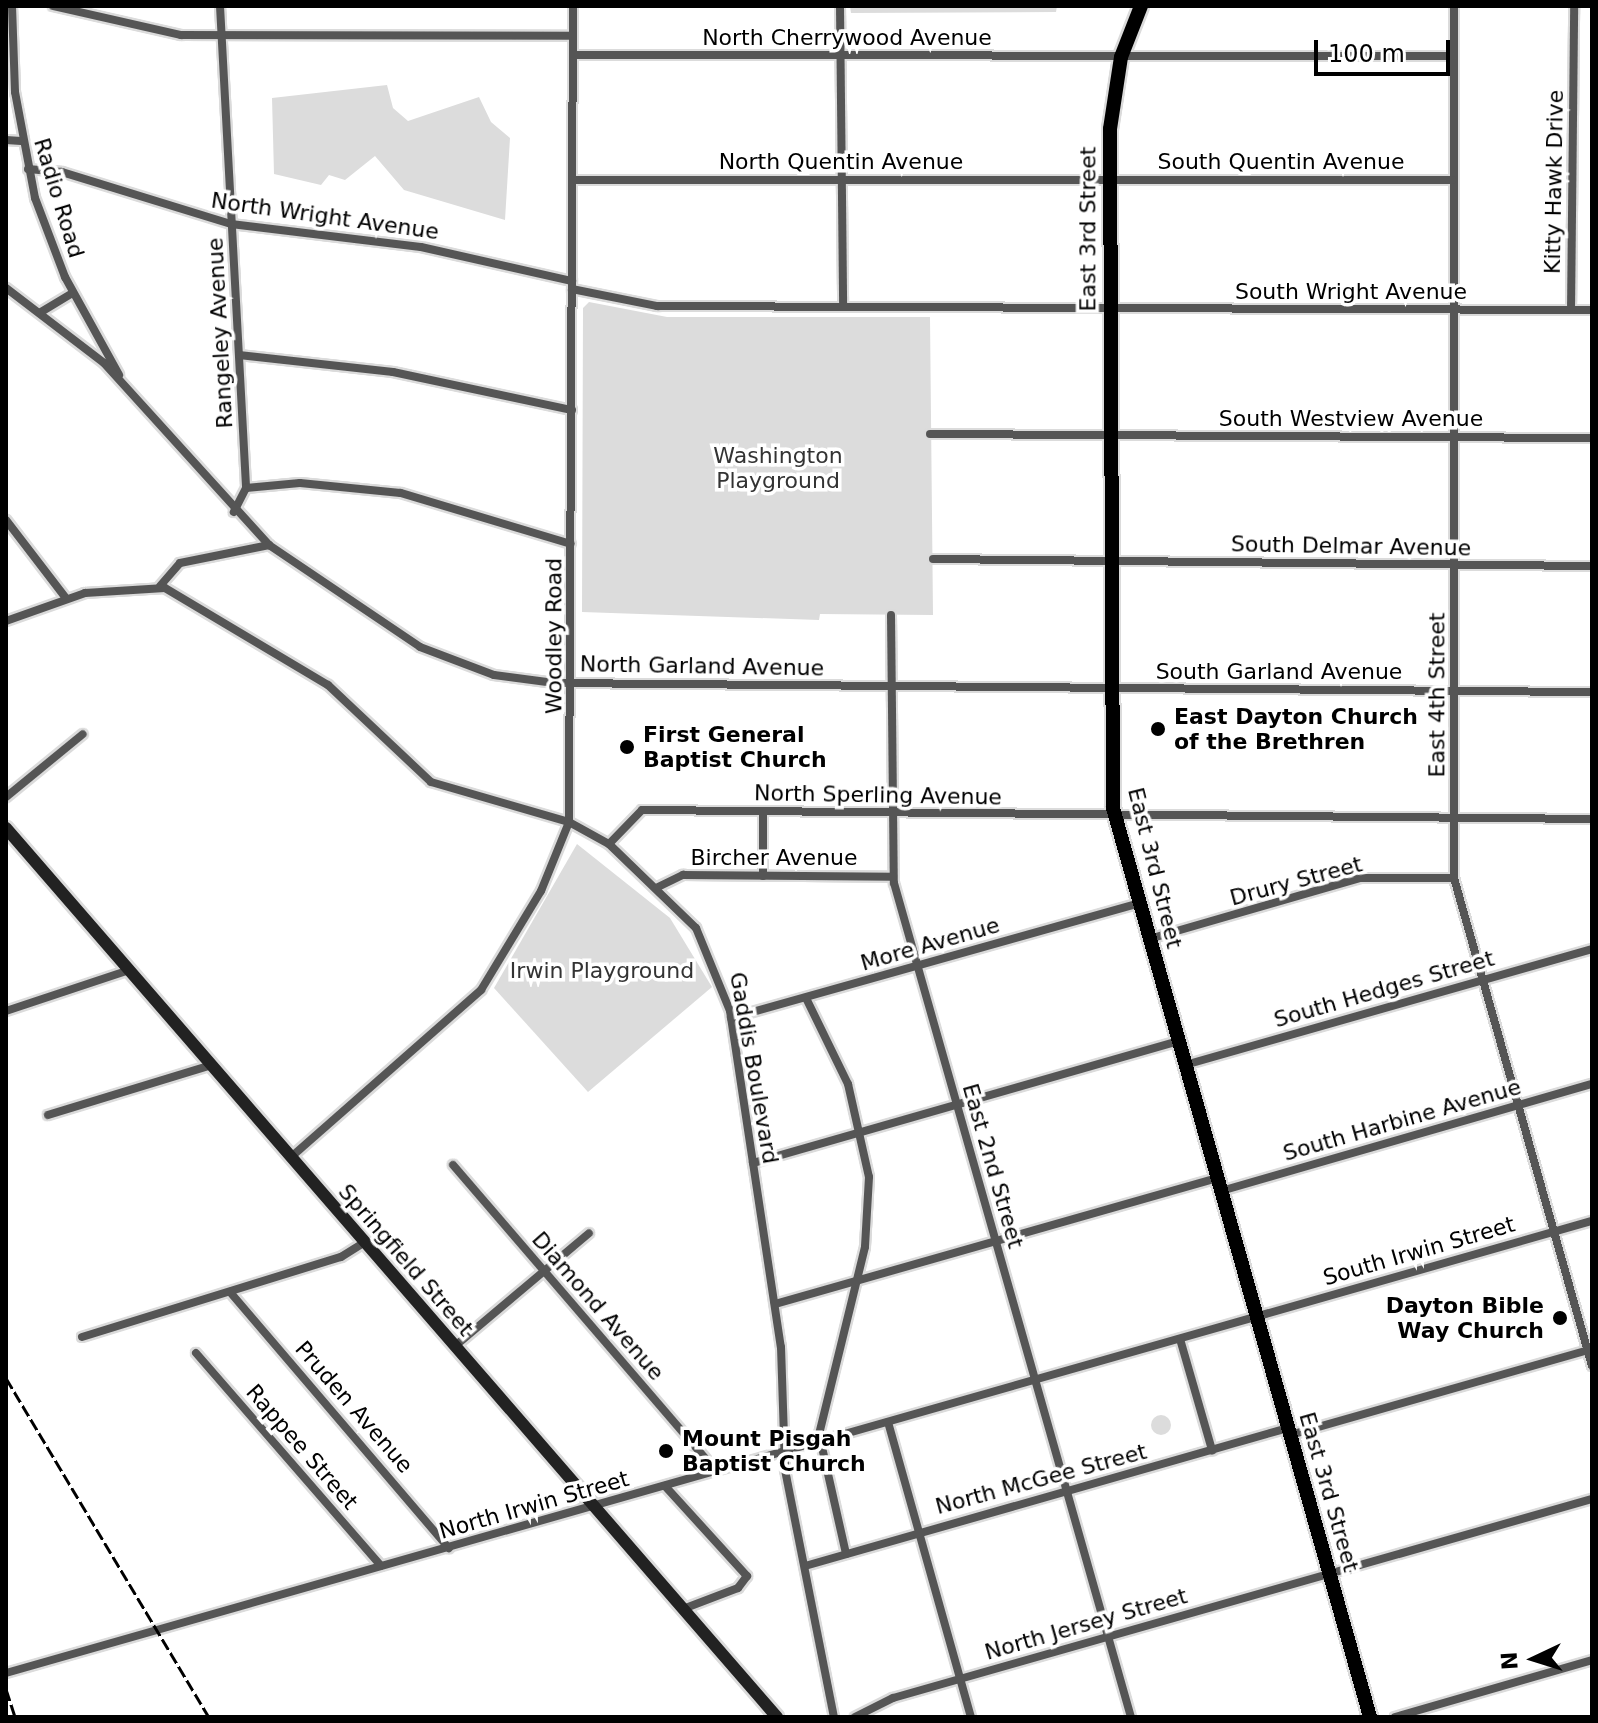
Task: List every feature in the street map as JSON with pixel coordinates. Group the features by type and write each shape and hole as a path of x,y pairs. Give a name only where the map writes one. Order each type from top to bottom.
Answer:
{"main road":[{"name":"East 3rd Street","path":"1141,6 1121,57 1110,180 1110,688 1114,814 1370,1717"},
{"name":"Springfield Street","path":"6,828 777,1717"}],"street":[{"name":"Radio Road","path":"12,6 21,141 28,169 73,293 125,386"},
{"path":"53,6 156,32 221,36 573,36"},
{"name":"Rangeley Avenue","path":"220,6 246,488 234,512"},
{"name":"Woodley Road","path":"291,1157 481,990 541,891 569,822 573,6"},
{"path":"840,6 845,56 843,306"},
{"name":"East 4th Street","path":"1454,6 1451,310 1455,439 1454,878 1590,1357"},
{"name":"Kitty Hawk Drive","path":"1571,310 1574,6"},
{"name":"North Cherrywood Avenue","path":"574,55 1453,56"},
{"path":"6,140 21,141"},
{"name":"North Wright Avenue","path":"28,169 62,172 231,224 421,247 657,306 1110,308"},
{"name":"North Quentin Avenue","path":"572,180 1110,180"},
{"name":"South Quentin Avenue","path":"1110,180 1452,180"},
{"name":"North Garland Avenue","path":"6,288 41,312 125,386 234,512 269,545 440,656 512,679 572,683 1110,688"},
{"path":"41,312 73,293"},
{"name":"South Wright Avenue","path":"1110,308 1592,310"},
{"path":"239,355 409,374 572,410"},
{"name":"South Westview Avenue","path":"930,434 1592,438"},
{"path":"246,488 300,483 401,493 571,544"},
{"path":"6,520 65,597"},
{"path":"6,621 65,597 160,586 180,563 269,545"},
{"name":"South Delmar Avenue","path":"933,559 1592,566"},
{"name":"Gaddis Boulevard","path":"160,586 328,685 431,782 569,822 609,844 658,887 706,943 731,1018 775,1304 783,1452 834,1717"},
{"name":"East 2nd Street","path":"891,615 893,877 1131,1717"},
{"name":"South Garland Avenue","path":"1110,688 1592,692"},
{"path":"6,797 83,734"},
{"name":"North Sperling Avenue","path":"609,844 642,810 1592,819"},
{"path":"763,812 763,876"},
{"name":"Bircher Avenue","path":"658,887 683,875 893,877"},
{"name":"Drury Street","path":"1149,939 1361,878 1454,878"},
{"name":"More Avenue","path":"731,1018 1139,903"},
{"name":"South Hedges Street","path":"1185,1065 1592,949"},
{"path":"6,1011 129,970"},
{"path":"806,998 837,1058 862,1132 870,1201 819,1441 846,1554"},
{"path":"753,1163 1178,1041"},
{"path":"48,1115 212,1065"},
{"name":"South Harbine Avenue","path":"775,1304 996,1242 1519,1106 1592,1084"},
{"name":"Diamond Avenue","path":"453,1165 716,1471"},
{"name":"South Irwin Street","path":"1256,1317 1592,1221"},
{"path":"455,1346 589,1233"},
{"path":"82,1337 230,1292 365,1242"},
{"name":"Pruden Avenue","path":"230,1292 449,1548"},
{"name":"North Irwin Street","path":"6,1673 1256,1317"},
{"path":"1180,1339 1212,1450"},
{"name":"Rappee Street","path":"196,1353 381,1566"},
{"name":"North McGee Street","path":"805,1566 1212,1450 1590,1357"},
{"path":"888,1422 971,1717"},
{"path":"665,1486 747,1576 738,1588 683,1609"},
{"name":"North Jersey Street","path":"855,1717 960,1679 1592,1499"},
{"path":"1395,1717 1592,1660"}],"green space":[{"path":"850,6 1057,6 1056,12 851,13"},
{"path":"387,85 393,108 408,121 479,97 491,122 510,138 505,220 404,190 375,156 345,180 329,175 321,185 274,174 272,98"},
{"name":"Washington Playground","path":"589,302 667,317 930,317 933,615 820,614 819,620 582,612 583,308"},
{"name":"Irwin Playground","path":"577,844 670,918 712,987 588,1092 494,988"},
{"path":"1161,1415 1168,1418 1171,1425 1168,1432 1161,1435 1154,1432 1151,1425 1154,1418"}],"railway":[{"path":"6,1378 209,1717"},
{"path":"6,1689 15,1717"}],"place":[{"name":"East Dayton Church of the Brethren","path":"1158,729"},
{"name":"First General Baptist Church","path":"627,747"},
{"name":"Dayton Bible Way Church","path":"1560,1318"},
{"name":"Mount Pisgah Baptist Church","path":"666,1451"}]}
